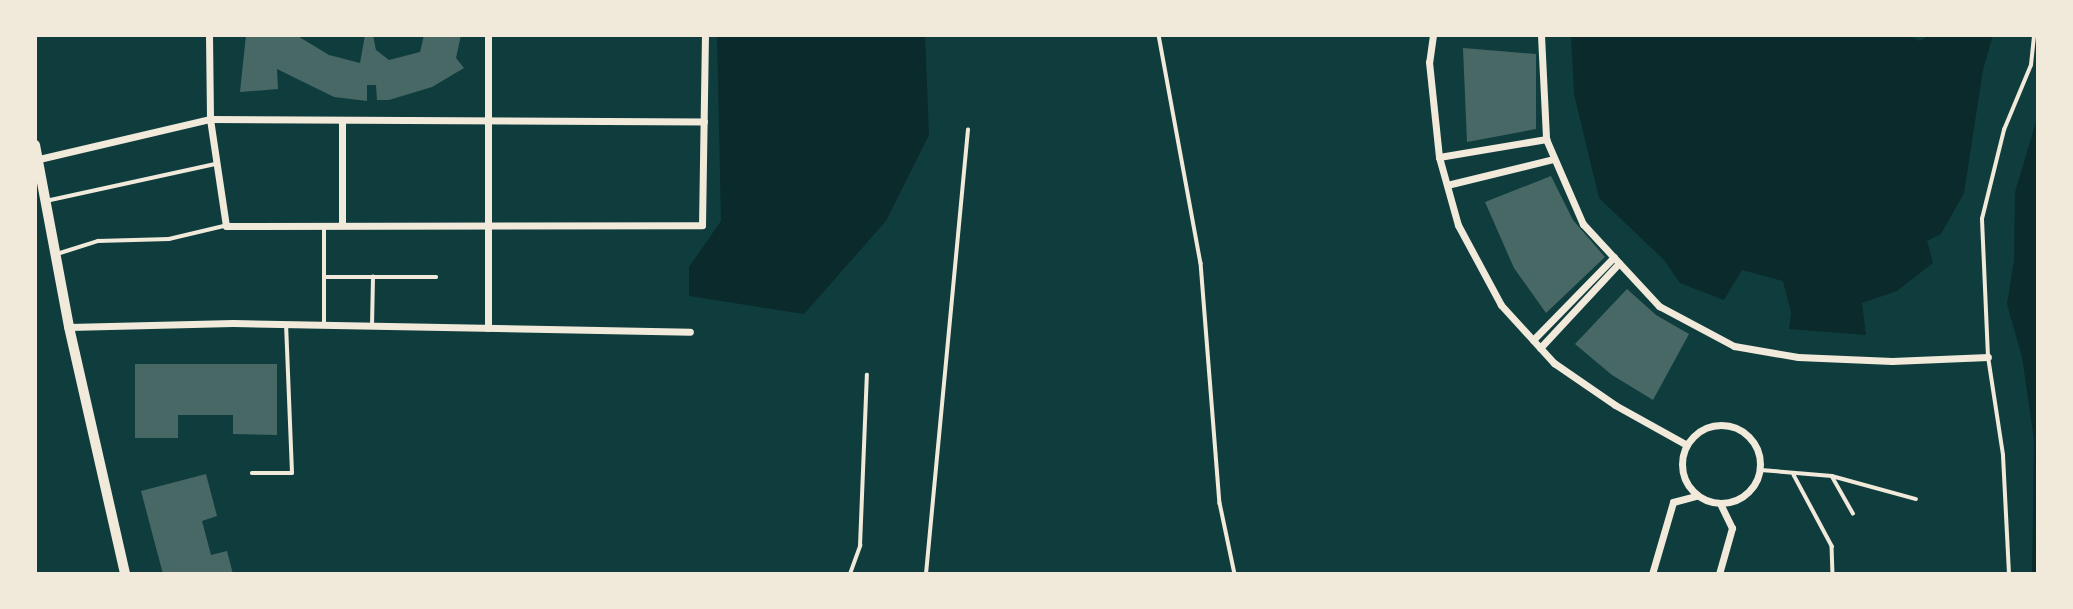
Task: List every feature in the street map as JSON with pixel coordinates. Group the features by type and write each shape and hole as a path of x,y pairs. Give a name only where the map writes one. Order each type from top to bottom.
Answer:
{"street":[{"path":"209,35 210,119 226,226 702,225 705,35"},
{"path":"488,35 488,328"},
{"path":"1433,35 1429,62 1439,157 1458,225 1501,305 1554,363 1615,405 1685,444"},
{"path":"1541,35 1546,139 1554,159 1583,224 1659,306 1734,346 1798,357 1892,362 1987,357"},
{"path":"39,159 210,119 705,122"},
{"path":"342,120 342,225"},
{"path":"1439,157 1546,139"},
{"path":"35,145 68,327 125,574"},
{"path":"1447,185 1554,159"},
{"path":"1533,340 1617,260"},
{"path":"1540,348 1617,260"},
{"path":"68,327 324,324 691,332"},
{"path":"1652,574 1673,502 1695,496 1721,505 1748,495 1761,470 1756,443 1734,425 1706,426 1685,444 1680,472 1695,496"},
{"path":"1719,574 1732,528 1721,505"}],"lane":[{"path":"1159,35 1201,263 1220,503 1235,574"},
{"path":"2009,574 2003,455 1987,357 1982,219 2004,130 2031,65 2034,35"},
{"path":"926,574 968,131"},
{"path":"47,201 218,163"},
{"path":"324,225 324,324"},
{"path":"56,254 98,241 169,239 226,226"},
{"path":"324,277 436,277"},
{"path":"372,326 373,277"},
{"path":"252,473 292,473 286,324"},
{"path":"850,574 860,545 867,375"},
{"path":"1761,470 1794,475 1832,475 1916,499"},
{"path":"1794,475 1832,546 1833,574"},
{"path":"1832,475 1853,513"}],"water":[{"path":"717,35 925,35 929,135 886,221 804,314 689,296 689,267 721,221"},
{"path":"1571,35 1907,35 1920,41 1929,35 1993,35 1983,70 1964,193 1941,234 1927,241 1933,263 1897,291 1862,303 1866,335 1789,329 1791,313 1783,281 1742,270 1724,300 1680,283 1664,260 1599,198 1574,94"},
{"path":"2038,115 2038,574 2032,574 2034,440 2022,357 2007,304 2014,260 2015,192"}],"building":[{"path":"246,35 296,35 329,55 360,63 365,35 373,35 376,50 389,60 420,52 424,35 461,35 456,58 464,68 432,87 389,100 377,100 376,85 367,85 367,101 334,97 277,69 278,89 240,92"},
{"path":"1463,48 1536,54 1536,129 1467,142"},
{"path":"1551,176 1573,220 1605,257 1546,313 1514,268 1485,202"},
{"path":"1627,289 1656,315 1689,334 1653,400 1612,375 1575,344"},
{"path":"135,364 277,364 277,435 233,434 233,415 178,415 178,438 135,438"},
{"path":"206,474 217,516 202,521 211,555 227,551 233,574 163,574 141,491"}]}
